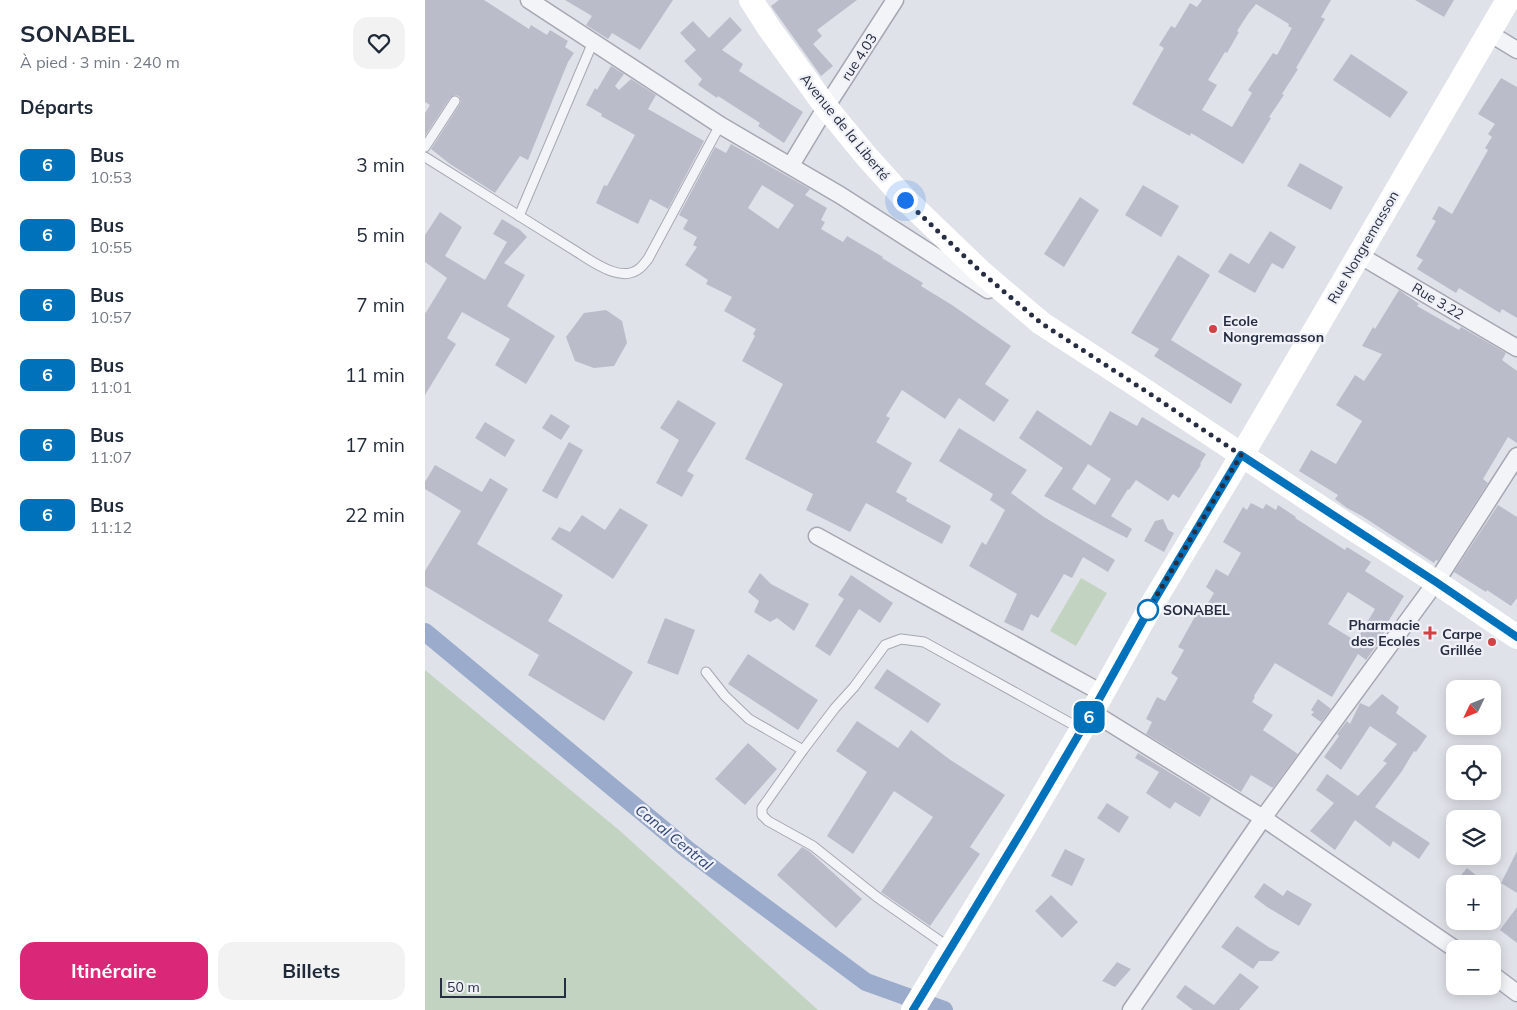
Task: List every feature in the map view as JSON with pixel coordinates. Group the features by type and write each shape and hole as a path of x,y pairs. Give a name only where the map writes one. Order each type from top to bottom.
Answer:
{"street":[{"path":"529,0 720,125 841,195 1041,323"},
{"name":"Avenue de la Liberté","path":"751,0 826,107 905,200 981,272 1041,323 1517,637"},
{"name":"rue 4.03","path":"791,165 895,0"},
{"name":"Rue Nongremasson","path":"919,1000 1020,834 1151,606 1508,0"},
{"path":"1489,33 1517,50"},
{"name":"Rue 3.22","path":"1359,255 1517,348"},
{"path":"1131,1010 1263,818 1436,582 1517,456"},
{"path":"817,536 1263,818 1446,943"},
{"path":"1501,981 1517,993"}],"lane":[{"path":"519,216 593,42"},
{"path":"425,147 455,101"},
{"path":"425,157 599,265 620,274 631,273 639,269 648,259 720,125"},
{"path":"951,948 877,897 813,846 769,821 762,815 762,808 803,750 885,645 901,638 925,642 1092,711"},
{"path":"706,672 725,696 749,719 803,750"}],"green space":[{"path":"1081,578 1107,593 1076,646 1050,631"},
{"path":"425,670 619,830 818,1010 425,1010"}],"building":[{"path":"425,0 484,0 529,29 531,25 547,35 550,30 568,41 565,47 574,53 568,62 528,160 520,156 495,193 450,164 431,149 460,104 459,96 455,95 450,98 425,136 425,113 430,105 425,102"},
{"path":"565,0 673,0 640,50 612,33 608,39 586,25 592,16"},
{"path":"779,0 857,0 817,30 822,36 813,44 833,66 821,76 771,6"},
{"path":"1202,0 1331,0 1321,17 1325,19 1296,68 1298,69 1282,94 1284,95 1269,117 1271,118 1243,164 1191,133 1190,136 1132,104 1164,48 1159,45 1171,26 1175,28 1190,3 1197,7","holes":["1256,4 1289,24 1288,26 1292,28 1277,55 1273,53 1248,90 1252,93 1232,127 1202,110 1217,85 1208,80 1225,52 1227,53 1239,32 1237,31"]},
{"path":"1415,0 1454,0 1444,17"},
{"path":"730,17 742,30 722,50 743,64 739,71 803,112 784,143 758,126 760,123 698,85 702,79 684,61 696,50 680,33 693,21 709,38"},
{"path":"1351,54 1408,92 1390,118 1333,80"},
{"path":"611,66 624,74 615,86 619,90 631,79 656,95 648,109 704,141 668,209 650,199 638,224 596,203 604,185 607,186 635,135 601,116 602,114 586,105 595,88 597,90"},
{"path":"1501,78 1517,87 1517,318 1502,309 1500,313 1459,288 1456,293 1417,269 1423,260 1416,256 1436,221 1432,219 1439,206 1452,214 1488,150 1485,148 1492,137 1488,134 1495,124 1478,114"},
{"path":"731,144 810,189 805,195 827,208 821,220 825,222 821,229 843,242 847,236 883,257 923,283 921,286 1011,346 985,384 1009,400 994,422 959,398 945,419 902,390 886,416 890,418 876,442 912,463 896,492 907,498 906,501 951,526 942,544 866,503 850,532 806,510 813,494 745,459 783,384 742,361 755,336 753,334 756,329 724,311 732,297 706,284 708,280 685,265 697,247 693,245 697,237 683,229 688,220 679,215 715,147 726,153","holes":["762,185 794,205 778,229 748,208"]},
{"path":"1300,163 1343,187 1331,210 1287,186"},
{"path":"1143,185 1179,206 1161,237 1125,215"},
{"path":"1080,197 1099,210 1064,267 1044,254"},
{"path":"440,212 462,227 445,256 485,280 507,242 493,234 502,219 520,230 527,237 504,263 525,275 507,306 555,336 526,384 495,365 510,339 462,312 447,338 456,344 425,395 425,314 447,278 425,262 425,235"},
{"path":"1270,231 1296,247 1283,269 1272,263 1255,293 1218,272 1230,253 1249,264"},
{"path":"1178,255 1210,275 1171,340 1242,384 1231,404 1154,356 1159,349 1131,333"},
{"path":"1399,290 1419,304 1417,306 1459,330 1461,327 1506,353 1502,360 1517,371 1517,443 1508,437 1483,479 1488,483 1438,561 1436,560 1434,563 1347,508 1335,499 1338,495 1299,471 1311,450 1336,464 1362,421 1336,405 1355,375 1364,381 1382,354 1362,346"},
{"path":"606,310 622,321 627,343 614,366 594,368 575,361 566,337 584,313"},
{"path":"678,400 716,423 687,471 694,475 682,497 656,483 679,440 660,428"},
{"path":"1037,410 1091,446 1110,411 1137,426 1142,417 1206,454 1179,498 1173,494 1168,501 1136,480 1111,516 1132,529 1127,538 1044,496 1063,468 1019,438","holes":["1088,464 1111,479 1095,505 1072,489"]},
{"path":"551,414 570,426 561,440 542,428"},
{"path":"485,422 515,440 505,457 475,438"},
{"path":"959,428 1027,470 1011,493 1044,517 1115,560 1108,572 1083,557 1072,578 1064,574 1038,618 1031,614 1023,631 1004,622 1017,594 969,566 982,542 986,545 1005,510 990,500 993,494 939,461"},
{"path":"569,442 583,450 557,499 542,491"},
{"path":"435,465 482,492 490,478 508,489 477,544 563,595 548,621 633,672 604,721 528,675 539,655 425,586 425,571 461,511 425,489 425,482"},
{"path":"1251,503 1263,509 1266,504 1276,510 1278,505 1345,550 1347,547 1371,562 1365,571 1404,596 1386,625 1388,626 1376,646 1366,660 1358,654 1332,697 1275,663 1252,702 1273,715 1263,730 1298,754 1273,788 1251,775 1241,792 1146,734 1152,722 1146,719 1157,697 1165,701 1178,678 1171,673 1184,650 1178,647 1197,613 1201,615 1214,593 1206,587 1216,569 1228,576 1241,553 1223,542 1243,507 1247,510","holes":["1348,592 1375,609 1356,641 1328,624"]},
{"path":"1498,505 1517,517 1517,598 1511,606 1454,572"},
{"path":"620,508 648,525 613,579 551,539 559,527 570,532 582,515 605,530"},
{"path":"1163,519 1168,530 1174,533 1164,552 1144,541 1155,521"},
{"path":"760,573 771,584 809,604 794,631 777,618 770,622 754,612 759,601 748,592"},
{"path":"851,575 893,603 880,623 859,609 830,656 815,646 844,599 838,595"},
{"path":"665,618 695,630 678,675 647,663"},
{"path":"748,654 818,700 798,730 728,684"},
{"path":"887,669 941,704 928,723 874,688"},
{"path":"1382,694 1399,707 1396,713 1427,736 1416,752 1414,751 1402,771 1375,807 1430,843 1419,859 1393,841 1390,847 1355,820 1335,850 1310,831 1334,803 1316,790 1327,774 1358,796 1387,763 1383,761 1397,744 1370,726 1341,770 1324,757 1347,721 1350,724 1360,703 1369,707"},
{"path":"1318,699 1331,709 1321,722 1311,715 1314,712 1311,710"},
{"path":"857,721 898,748 911,730 949,759 1005,795 970,847 980,854 930,926 881,892 933,817 894,791 853,854 827,836 867,772 836,751"},
{"path":"748,743 777,769 745,805 715,779"},
{"path":"1138,753 1211,798 1200,817 1175,802 1170,809 1146,793 1159,772 1135,758"},
{"path":"1107,803 1129,817 1119,833 1097,818"},
{"path":"802,847 809,851 862,899 836,928 777,875"},
{"path":"1065,849 1085,859 1072,886 1051,876"},
{"path":"1517,851 1517,893 1501,883"},
{"path":"1467,868 1476,875 1461,875"},
{"path":"1264,883 1283,896 1287,890 1312,904 1299,926 1254,897"},
{"path":"1051,895 1078,922 1062,938 1035,911"},
{"path":"1517,907 1517,943 1500,930"},
{"path":"1237,926 1270,948 1280,952 1272,961 1259,961 1253,969 1221,947"},
{"path":"1117,962 1131,969 1115,987 1102,981"},
{"path":"1240,973 1259,987 1239,1010 1193,1010 1176,997 1185,985 1214,1005"}],"waterway":[{"name":"Canal Central","path":"425,632 688,850 866,982 944,1010"}],"bus line":[{"name":"6","path":"913,1010 1025,826 1092,712 1124,652 1241,455 1517,637"}],"place":[{"name":"Ecole Nongremasson","path":"1213,329"},
{"name":"SONABEL","path":"1148,610"},
{"name":"Pharmacie des Ecoles","path":"1430,633"},
{"name":"Carpe Grillée","path":"1492,642"}],"route":[{"path":"905,200 981,272 1041,323 1241,455 1148,610"}]}
